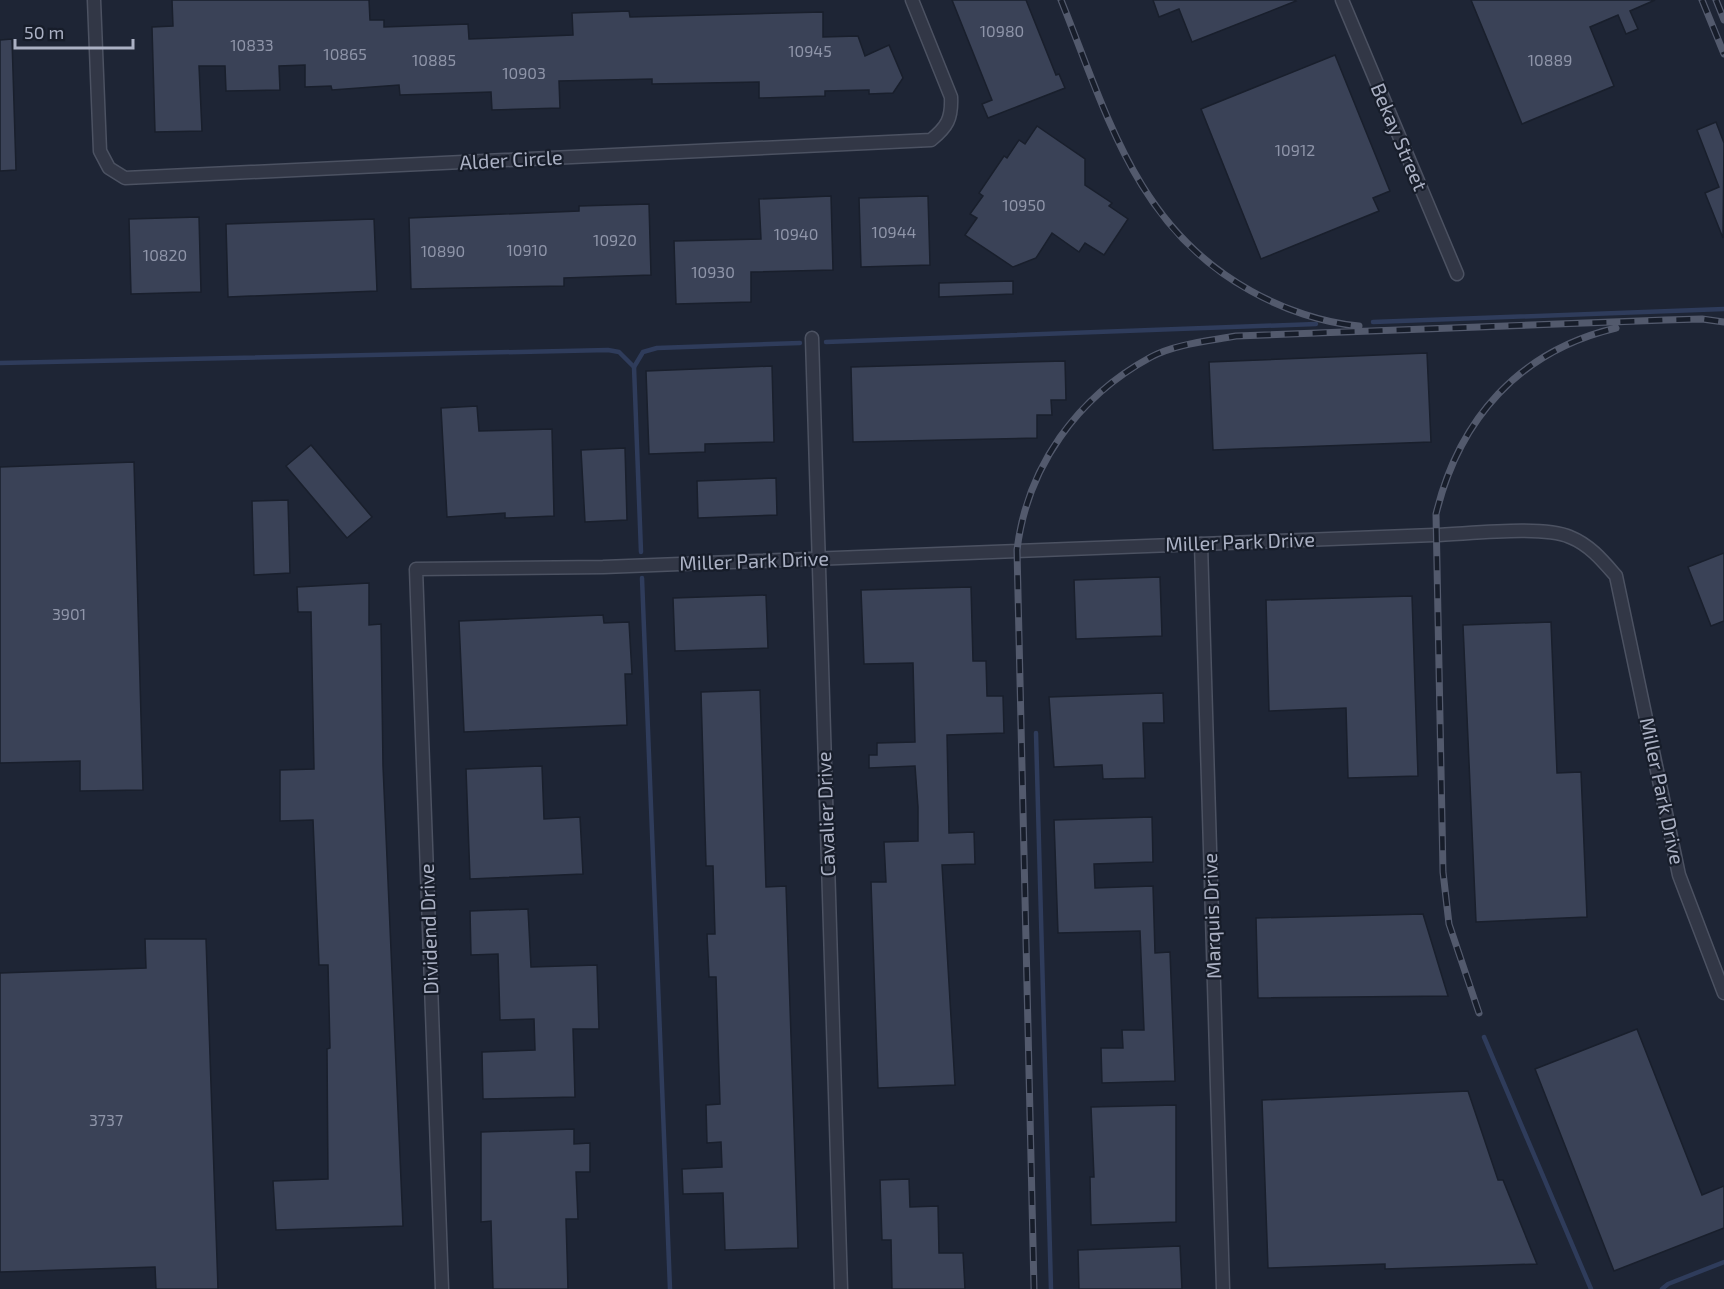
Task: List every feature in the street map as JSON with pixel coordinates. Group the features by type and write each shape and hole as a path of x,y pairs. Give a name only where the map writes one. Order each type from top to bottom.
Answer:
{"street":[{"name":"Alder Circle","path":"94,0 100,151 109,168 125,178 931,140 946,128 952,113 951,97 912,0"},
{"name":"Bekay Street","path":"1342,0 1456,274"},
{"name":"Cavalier Drive","path":"812,338 841,1289"},
{"name":"Miller Park Drive","path":"416,569 603,567 1542,532 1570,537 1598,554 1616,576 1679,875 1724,993"},
{"name":"Marquis Drive","path":"1201,544 1223,1289"},
{"name":"Dividend Drive","path":"416,569 442,1289"}],"building":[{"path":"172,0 369,0 370,20 384,20 384,27 468,24 469,39 573,35 572,13 629,11 630,17 823,12 823,37 858,36 865,56 889,45 903,78 893,93 869,94 869,90 825,91 825,96 759,98 759,82 652,84 652,79 559,81 560,108 492,110 491,92 400,95 399,85 332,90 331,86 305,87 305,65 279,66 280,90 226,91 225,66 199,66 202,131 155,132 152,27 173,26"},
{"path":"952,0 1026,0 1056,75 1059,74 1065,88 988,118 982,104 992,100"},
{"path":"1153,0 1296,1 1192,42 1179,9 1159,17"},
{"path":"1471,0 1655,0 1630,11 1638,29 1626,34 1618,15 1590,27 1614,86 1522,124"},
{"path":"12,39 16,170 0,171 0,40"},
{"path":"1335,55 1390,191 1373,198 1379,211 1261,259 1201,109"},
{"path":"1716,122 1724,143 1723,238 1705,193 1719,187 1697,130"},
{"path":"1037,126 1085,159 1085,185 1112,203 1109,206 1128,219 1104,255 1085,243 1079,252 1052,233 1036,258 1013,267 965,235 977,218 970,214 983,196 979,193 1004,156 1007,158 1019,140 1025,144"},
{"path":"831,196 833,270 751,272 751,302 676,304 674,241 761,239 759,199"},
{"path":"928,196 930,265 861,267 859,198"},
{"path":"649,204 651,275 564,278 564,286 411,289 409,218 579,211 579,206"},
{"path":"199,217 201,292 131,294 129,219"},
{"path":"374,219 377,291 228,297 226,224"},
{"path":"1013,281 1013,294 939,297 939,283"},
{"path":"1427,353 1431,442 1213,450 1209,362"},
{"path":"1065,361 1066,400 1051,400 1052,415 1037,415 1037,438 853,442 851,367"},
{"path":"772,366 774,442 705,444 705,452 649,454 646,371"},
{"path":"477,406 479,431 552,429 554,516 505,518 505,513 447,517 441,408"},
{"path":"311,445 372,517 347,538 286,466"},
{"path":"625,448 627,520 585,522 581,450"},
{"path":"134,462 143,790 80,791 80,761 0,763 0,467"},
{"path":"776,478 777,515 698,518 697,481"},
{"path":"288,500 290,573 254,575 252,501"},
{"path":"1724,553 1724,621 1711,626 1688,567"},
{"path":"1160,577 1162,636 1076,639 1074,580"},
{"path":"369,583 369,625 381,624 383,766 403,1226 276,1230 273,1181 328,1179 327,1049 330,1048 328,965 319,965 313,820 280,821 280,770 314,769 311,612 298,612 297,587"},
{"path":"971,587 973,661 986,661 987,696 1003,696 1004,733 947,735 949,833 974,832 975,864 942,865 955,1085 878,1088 871,882 886,882 884,842 918,841 918,807 915,766 869,768 869,755 877,755 877,743 915,742 913,663 864,664 861,590"},
{"path":"766,595 768,648 675,651 673,598"},
{"path":"1412,596 1418,776 1348,778 1346,708 1269,711 1266,600"},
{"path":"603,615 604,623 629,622 632,674 625,674 627,725 464,732 459,621"},
{"path":"1551,622 1557,773 1581,772 1587,917 1476,922 1463,625"},
{"path":"760,690 766,887 786,886 798,1248 725,1250 723,1193 683,1194 682,1169 722,1167 721,1142 707,1143 706,1105 720,1104 716,977 709,977 707,934 715,934 713,866 706,866 701,692"},
{"path":"1163,693 1164,723 1143,723 1145,778 1103,779 1102,765 1054,767 1049,697"},
{"path":"542,766 544,819 580,817 583,874 470,879 466,769"},
{"path":"1152,817 1153,862 1094,864 1095,888 1153,886 1155,953 1170,952 1175,1081 1102,1083 1101,1048 1123,1048 1122,1030 1144,1030 1140,931 1058,933 1054,820"},
{"path":"528,909 531,967 597,965 599,1029 573,1029 575,1097 483,1099 482,1052 535,1050 534,1019 500,1020 498,954 471,955 470,911"},
{"path":"1423,914 1448,996 1258,998 1256,918"},
{"path":"145,939 206,939 218,1289 156,1289 155,1267 0,1272 0,973 146,968"},
{"path":"1637,1029 1702,1195 1724,1186 1724,1228 1614,1271 1535,1069"},
{"path":"1468,1091 1498,1180 1503,1180 1537,1264 1385,1269 1385,1264 1268,1268 1262,1100"},
{"path":"1176,1105 1176,1222 1091,1225 1090,1177 1094,1177 1091,1107"},
{"path":"574,1129 574,1144 590,1143 590,1172 576,1172 578,1219 566,1219 568,1289 493,1289 491,1221 481,1222 481,1132"},
{"path":"909,1179 910,1207 938,1206 939,1253 963,1253 965,1289 892,1289 891,1240 882,1240 880,1180"},
{"path":"1180,1246 1182,1289 1079,1289 1078,1250"}],"waterway":[{"path":"1373,322 1724,309"},
{"path":"826,342 1316,324"},
{"path":"641,552 634,367 643,352 657,348 800,343"},
{"path":"0,363 608,350 619,352 634,367"},
{"path":"642,578 670,1289"},
{"path":"1036,733 1051,1289"},
{"path":"1484,1037 1591,1289"},
{"path":"1662,1289 1668,1284 1724,1262"}],"railway":[{"path":"1061,0 1111,126 1130,165 1152,201 1179,235 1212,265 1263,298 1317,318 1359,326"},
{"path":"1702,0 1724,54"},
{"path":"1716,0 1724,20"},
{"path":"1034,1289 1017,550 1032,490 1044,463 1060,437 1100,392 1124,373 1160,353 1204,341 1236,336 1665,320 1702,319 1724,322"},
{"path":"1479,1013 1449,924 1443,872 1436,514 1446,480 1460,448 1477,419 1498,394 1522,372 1550,353 1581,339 1616,328"}]}
